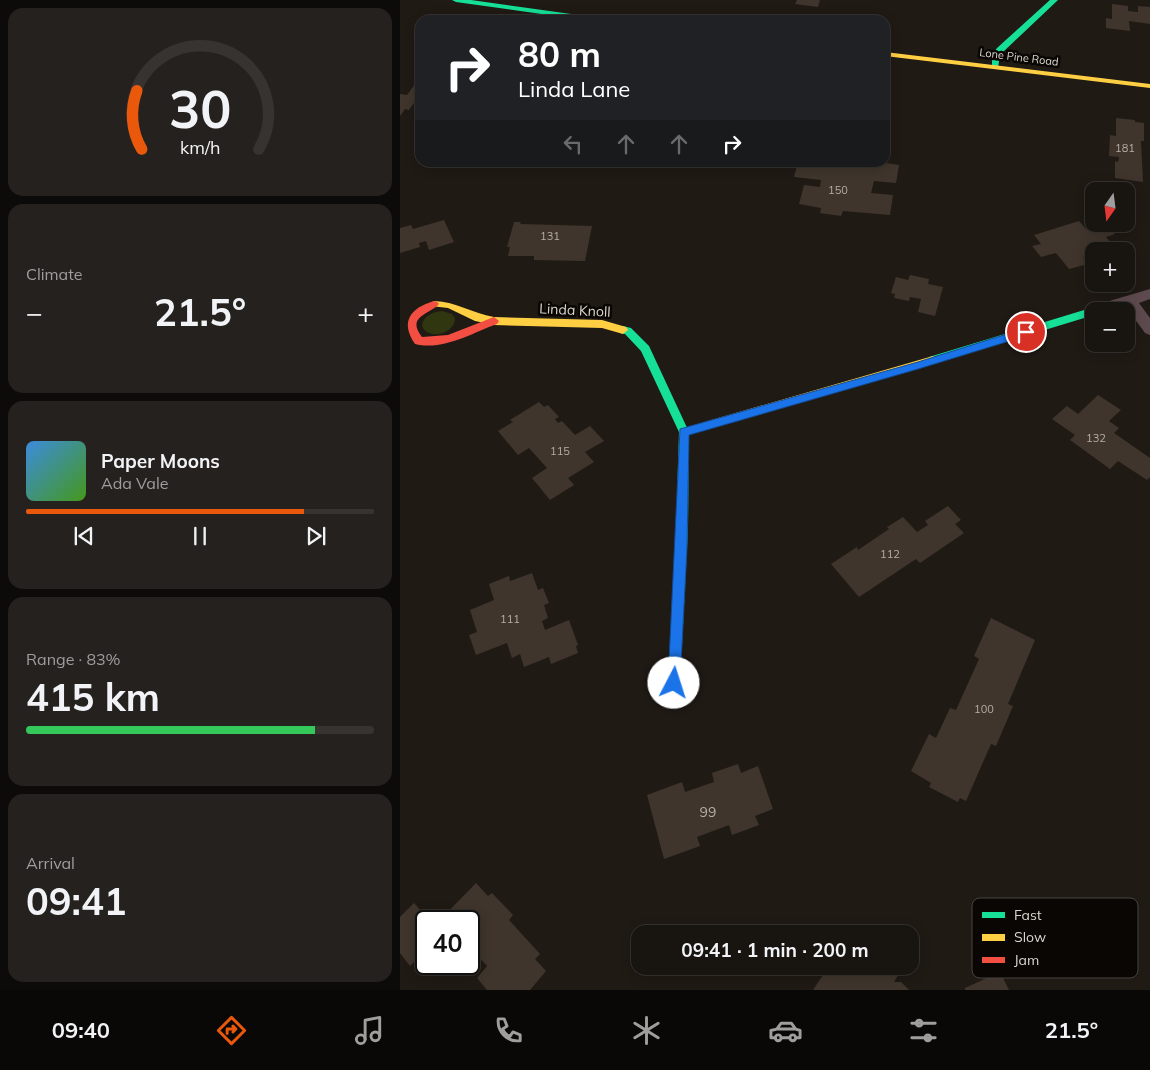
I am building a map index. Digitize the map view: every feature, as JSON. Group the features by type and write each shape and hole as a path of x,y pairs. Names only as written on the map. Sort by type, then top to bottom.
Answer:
{"street":[{"path":"456,0 564,15"},
{"path":"995,66 996,55 1000,50 1054,0"},
{"name":"Lone Pine Road","path":"890,55 1150,86"},
{"path":"1126,302 1150,294"},
{"path":"1130,301 1150,329"},
{"name":"Linda Knoll","path":"494,321 478,326 447,341 437,343 419,341 412,331 411,323 414,316 431,304 454,305 478,318 494,321 602,324 628,331 637,338 645,349 667,392 684,432"},
{"path":"674,683 682,521 684,432 918,366 1085,314"}],"green space":[{"path":"442,311 452,314 455,318 451,328 441,334 425,331 422,326 426,317 435,312"}],"building":[{"path":"797,0 820,0 818,7 795,4"},
{"path":"1112,4 1128,6 1128,11 1138,12 1138,6 1150,7 1150,24 1129,21 1130,31 1106,28 1106,18 1112,19"},
{"path":"415,84 415,101 409,110 405,109 400,116 400,94 407,95"},
{"path":"1116,118 1144,123 1144,141 1141,141 1143,182 1115,178 1115,161 1118,162 1119,157 1109,156 1110,135 1116,136"},
{"path":"890,164 899,165 896,183 874,181 871,193 893,195 890,215 843,211 841,216 820,213 821,208 799,204 804,185 820,187 821,180 794,177 797,167 890,167"},
{"path":"444,220 454,242 429,250 426,241 419,243 420,247 400,253 400,228 411,225 413,229"},
{"path":"1079,221 1085,228 1085,232 1113,232 1115,234 1106,237 1110,242 1085,242 1085,256 1083,257 1085,265 1069,269 1056,253 1041,257 1032,246 1041,244 1034,235"},
{"path":"514,222 521,222 520,224 592,226 585,261 534,260 534,256 508,256 510,247 507,247"},
{"path":"910,275 929,279 928,284 943,287 935,316 918,312 921,299 910,297 909,301 894,298 895,294 891,293 896,277 908,280"},
{"path":"1098,395 1121,410 1109,421 1119,428 1114,433 1150,458 1150,477 1147,480 1118,461 1110,469 1070,440 1075,435 1052,419 1067,406 1078,414"},
{"path":"539,402 544,407 548,405 559,417 555,419 558,423 562,421 575,435 590,426 604,441 585,452 594,462 568,478 574,485 550,500 532,478 547,468 529,448 518,455 498,431 513,422 510,420"},
{"path":"948,506 961,520 955,524 964,533 920,563 916,559 859,597 831,564 857,547 858,550 903,517 917,532 928,525 925,521"},
{"path":"532,573 538,590 543,588 549,603 544,605 548,618 542,621 545,630 569,620 578,645 576,646 578,653 551,664 549,657 524,667 520,654 512,658 507,643 476,655 469,635 477,632 470,610 494,600 489,584 509,576 510,581"},
{"path":"991,618 1035,640 1008,704 1013,706 996,746 991,744 966,801 960,798 958,802 929,787 931,783 911,771 929,734 936,738 950,708 956,710 979,659 974,656"},
{"path":"738,764 741,773 758,766 773,809 755,816 759,825 732,835 729,825 697,837 700,846 664,859 647,795 682,782 685,792 714,782 712,773"},
{"path":"476,883 488,896 492,893 513,915 509,920 540,954 535,959 546,971 530,990 487,990 477,978 487,966 480,958 480,910 450,910"},
{"path":"414,903 420,910 415,910 415,961 410,966 400,953 400,917"},
{"path":"823,975 898,975 894,982 901,982 909,990 813,990"},
{"path":"987,978 1003,978 1009,990 965,990 965,988"}],"traffic: fast":[{"path":"456,0 564,15"},
{"path":"995,66 996,55 1000,50 1054,0"},
{"path":"933,360 1085,314"},
{"path":"623,330 628,331 645,349 684,432 682,530 674,683"}],"traffic: slow":[{"path":"890,55 1150,86"},
{"path":"434,304 449,305 478,318 494,321 602,324 623,330"},
{"path":"684,432 933,360"}],"traffic: jam":[{"path":"434,304 421,310 413,318 412,329 419,341 429,342 448,339 494,321"}],"route":[{"path":"674,683 678,637 684,432 918,366 1026,332"}]}
